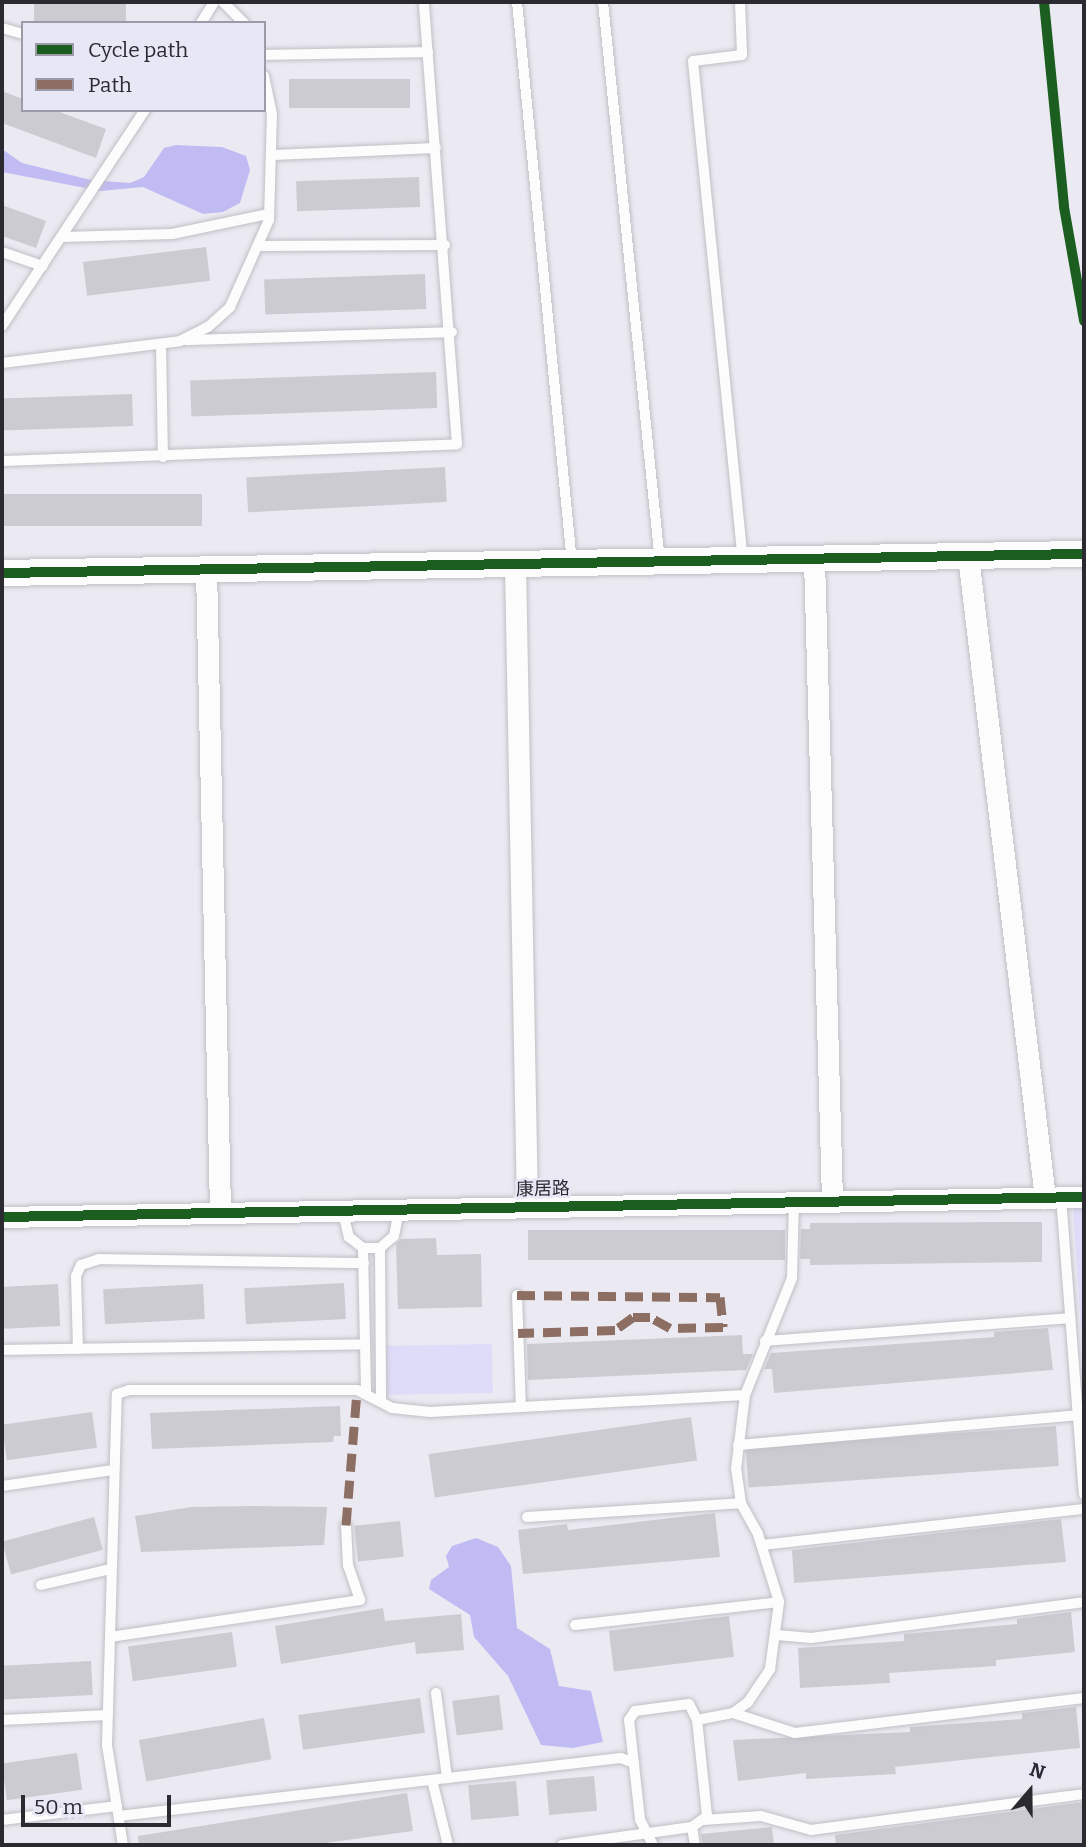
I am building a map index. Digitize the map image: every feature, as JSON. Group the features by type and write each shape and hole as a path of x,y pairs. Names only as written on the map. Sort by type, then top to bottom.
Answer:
{"street":[{"path":"2,573 1084,554"},
{"path":"968,556 1053,1197"},
{"path":"814,559 832,1201"},
{"path":"515,564 527,1207"},
{"path":"206,569 220,1213"},
{"name":"康居路","path":"2,1217 1084,1197"}],"lane":[{"path":"202,21 214,2"},
{"path":"223,2 242,21"},
{"path":"2,461 449,449 461,435 424,2"},
{"path":"517,2 572,563"},
{"path":"603,2 660,562"},
{"path":"740,2 742,55 693,61 743,560"},
{"path":"2,28 21,33"},
{"path":"266,55 428,52"},
{"path":"180,341 208,327 230,307 259,246 269,214 273,155 266,94"},
{"path":"2,326 104,176 144,112"},
{"path":"273,155 436,148"},
{"path":"62,237 172,234 269,214"},
{"path":"259,246 444,246"},
{"path":"2,252 43,266"},
{"path":"2,363 180,341 452,332"},
{"path":"160,344 163,457"},
{"path":"1053,1197 1070,1318 1084,1494"},
{"path":"696,1720 733,1713 748,1702 770,1669 777,1634 779,1602 762,1545 741,1503 738,1445 745,1395 792,1278 794,1202"},
{"path":"343,1212 349,1237 363,1248 380,1248 394,1236 399,1210"},
{"path":"363,1248 366,1392"},
{"path":"380,1248 381,1401"},
{"path":"78,1349 76,1276 81,1265 99,1259 364,1263"},
{"path":"517,1295 521,1407"},
{"path":"765,1341 1070,1318"},
{"path":"2,1350 365,1344"},
{"path":"124,1845 108,1715 117,1394 129,1390 366,1392 381,1401 430,1412 745,1395"},
{"path":"738,1445 1078,1415"},
{"path":"2,1486 113,1470"},
{"path":"527,1517 741,1503"},
{"path":"762,1545 1084,1509"},
{"path":"110,1637 360,1600 348,1566 346,1524"},
{"path":"41,1585 111,1569"},
{"path":"575,1625 779,1602"},
{"path":"777,1634 811,1638 1084,1602"},
{"path":"436,1693 447,1778"},
{"path":"733,1713 795,1733 1084,1698"},
{"path":"562,1845 650,1833 692,1827 707,1816 696,1720 689,1704 635,1711 629,1720 640,1818 650,1833 653,1845"},
{"path":"2,1720 108,1715"},
{"path":"2,1821 432,1780 621,1758 634,1763"},
{"path":"432,1780 448,1845"},
{"path":"702,1820 761,1816 811,1830 1084,1794"},
{"path":"692,1827 695,1845"}],"shaded area":[{"path":"176,145 222,147 246,156 250,170 240,203 223,212 203,214 143,187 101,191 2,172 2,149 22,163 91,180 130,183 144,177 164,148"},
{"path":"1073,1208 1084,1208 1084,1374"},
{"path":"492,1344 493,1393 387,1395 386,1346"},
{"path":"476,1538 498,1547 511,1566 517,1628 550,1649 559,1686 591,1691 603,1742 573,1748 541,1745 508,1676 474,1637 470,1615 429,1589 431,1580 449,1567 446,1556 452,1546"}],"building":[{"path":"34,2 126,2 126,21 34,21"},
{"path":"289,79 410,79 410,108 289,108"},
{"path":"2,91 21,98 21,112 59,112 106,129 96,158 2,123"},
{"path":"419,177 420,207 297,211 296,181"},
{"path":"2,205 46,221 36,248 2,236"},
{"path":"206,247 210,281 87,296 83,262"},
{"path":"425,274 426,309 265,315 264,280"},
{"path":"436,372 437,408 191,417 190,381"},
{"path":"132,394 133,426 3,431 2,399"},
{"path":"445,467 447,502 248,512 246,477"},
{"path":"2,494 202,494 202,526 2,526"},
{"path":"1042,1222 1042,1262 810,1265 810,1259 800,1259 801,1229 810,1229 810,1223"},
{"path":"528,1230 785,1230 785,1260 528,1260"},
{"path":"436,1238 437,1255 481,1254 482,1307 398,1309 396,1244 401,1239"},
{"path":"344,1283 346,1319 246,1324 244,1288"},
{"path":"58,1284 60,1326 4,1329 2,1287"},
{"path":"203,1284 205,1319 105,1324 103,1289"},
{"path":"1048,1328 1053,1370 774,1393 772,1369 764,1369 771,1353 994,1337 994,1332"},
{"path":"742,1335 743,1354 753,1354 746,1370 528,1380 527,1344"},
{"path":"340,1406 341,1436 334,1436 333,1442 152,1449 150,1413"},
{"path":"92,1412 97,1448 7,1460 2,1425"},
{"path":"691,1417 697,1461 435,1497 429,1454"},
{"path":"1056,1426 1059,1466 749,1488 746,1448"},
{"path":"191,1507 327,1507 324,1545 141,1552 135,1516"},
{"path":"715,1513 720,1557 523,1574 518,1530 567,1524 568,1530"},
{"path":"94,1517 103,1550 11,1574 2,1542"},
{"path":"1061,1519 1066,1562 794,1583 792,1550"},
{"path":"400,1521 404,1557 358,1562 354,1526"},
{"path":"383,1608 385,1621 461,1614 464,1650 416,1654 415,1642 281,1664 275,1626"},
{"path":"1071,1612 1075,1652 996,1660 996,1666 889,1673 890,1683 800,1688 798,1648 904,1641 904,1634 1017,1624 1017,1619"},
{"path":"729,1616 734,1657 614,1671 609,1631"},
{"path":"232,1632 237,1667 133,1681 128,1647"},
{"path":"91,1661 93,1695 4,1700 2,1666"},
{"path":"499,1695 503,1730 457,1735 452,1701"},
{"path":"420,1698 425,1733 303,1750 298,1715"},
{"path":"1076,1707 1080,1748 895,1767 896,1774 806,1779 806,1773 738,1781 733,1740 910,1732 910,1727 1022,1719 1022,1713"},
{"path":"264,1718 271,1759 146,1781 139,1740"},
{"path":"77,1753 82,1790 7,1800 2,1764"},
{"path":"594,1776 597,1811 549,1815 546,1780"},
{"path":"516,1781 519,1816 471,1820 468,1785"},
{"path":"407,1793 413,1831 310,1845 139,1845 138,1836"},
{"path":"1084,1802 1084,1845 836,1845 835,1835"},
{"path":"772,1827 774,1845 703,1845 701,1834"}],"marked path":[{"path":"517,1295 720,1297 723,1327 670,1328 650,1317 633,1317 615,1330 518,1333"},
{"path":"346,1525 357,1390"}],"cycle path":[{"path":"1044,2 1064,207 1084,321"},
{"path":"2,573 1084,554"},
{"path":"2,1217 1084,1197"}]}
